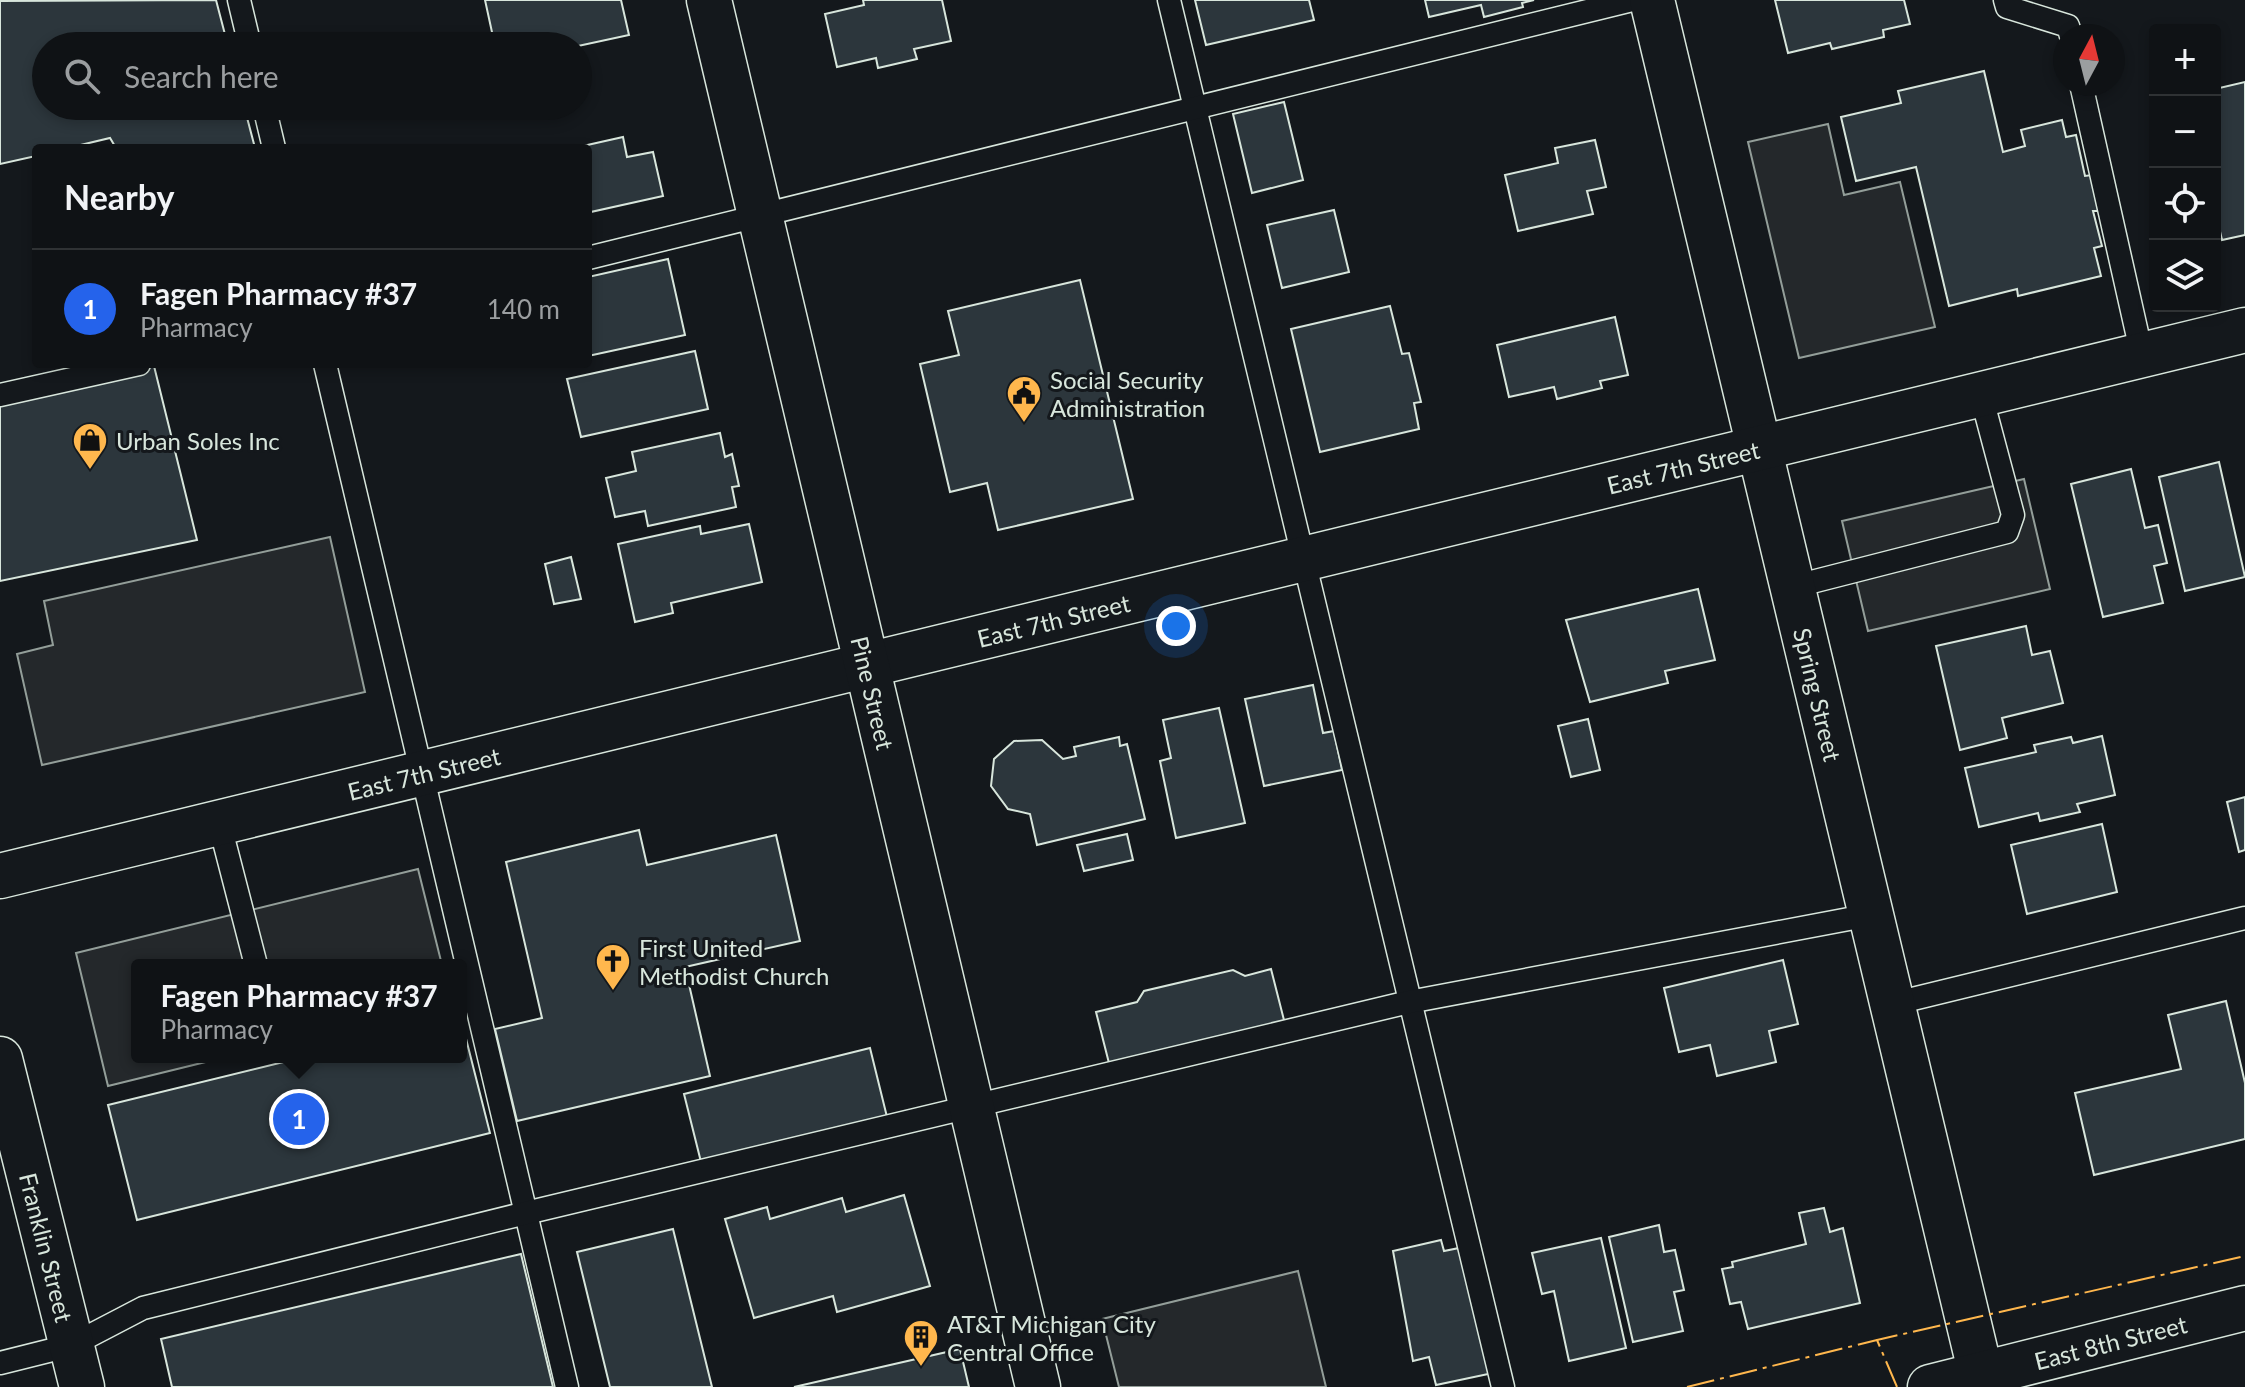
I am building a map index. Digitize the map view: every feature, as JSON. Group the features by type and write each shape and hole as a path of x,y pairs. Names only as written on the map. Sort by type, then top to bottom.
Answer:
{"street":[{"name":"Pine Street","path":"709,0 1038,1387"},
{"name":"Spring Street","path":"1652,0 1982,1381"},
{"name":"East 7th Street","path":"0,876 2245,330"},
{"name":"Franklin Street","path":"0,1059 82,1387"},
{"name":"East 8th Street","path":"1930,1387 1982,1381 2245,1308"}],"lane":[{"path":"239,0 247,32"},
{"path":"1169,0 1503,1387"},
{"path":"592,257 1632,0"},
{"path":"2005,0 2007,7 2062,24"},
{"path":"2084,96 2142,355"},
{"path":"267,120 273,144"},
{"path":"0,395 121,368"},
{"path":"326,368 466,959"},
{"path":"1792,587 2007,532 2013,515 1981,395"},
{"path":"219,822 254,959"},
{"path":"0,1363 72,1345 143,1308 526,1213 1409,1002 1870,915"},
{"path":"1892,1004 2245,918"},
{"path":"467,963 567,1387"}],"shaded area":[{"path":"1828,124 1844,195 1900,182 1935,327 1799,358 1748,142"},
{"path":"2024,479 2050,589 1868,631 1842,521"},
{"path":"330,537 365,692 42,765 17,654 53,645 44,601"},
{"path":"418,869 440,959 131,959 131,1063 202,1063 108,1086 76,953"},
{"path":"1298,1271 1326,1387 1119,1387 1102,1319"}],"building":[{"path":"216,0 224,32 32,32 32,120 248,120 254,144 114,144 110,138 85,144 32,144 32,157 0,164 0,1"},
{"path":"485,0 621,0 629,35 592,43 592,32 492,32"},
{"path":"863,0 942,0 951,41 914,49 917,59 878,68 876,58 837,67 825,14 864,5"},
{"path":"1195,0 1309,0 1314,20 1206,45"},
{"path":"1425,0 1534,0 1522,3 1523,7 1484,17 1481,5 1429,17"},
{"path":"1775,0 1904,0 1910,24 1883,30 1884,37 1832,49 1830,43 1788,53"},
{"path":"1984,71 2003,152 2025,146 2021,130 2062,120 2066,137 2076,135 2085,176 2092,175 2100,211 2093,211 2102,246 2094,248 2101,276 2018,296 2017,289 1949,306 1916,167 1856,181 1841,117 1901,103 1898,91"},
{"path":"2245,82 2245,235 2222,240 2221,236 2221,88"},
{"path":"1284,102 1303,180 1252,193 1233,114"},
{"path":"623,137 627,157 653,152 663,196 592,212 592,144"},
{"path":"1595,140 1606,187 1587,191 1593,214 1518,231 1505,175 1558,163 1555,148"},
{"path":"1334,210 1349,272 1282,288 1267,225"},
{"path":"668,259 685,335 592,355 592,276"},
{"name":"Social Security Administration","path":"1080,280 1133,499 998,530 987,483 950,492 920,364 959,355 948,311"},
{"path":"1390,306 1402,354 1409,353 1421,402 1414,403 1419,429 1320,452 1291,329"},
{"path":"1615,317 1628,375 1600,381 1602,388 1557,399 1554,387 1509,397 1497,345"},
{"path":"695,351 708,409 581,437 567,379"},
{"name":"Urban Soles Inc","path":"154,368 197,540 0,581 0,403"},
{"path":"720,433 725,457 732,454 739,486 732,487 736,507 648,526 645,511 615,517 606,478 636,471 632,452"},
{"path":"2219,462 2245,577 2185,591 2159,477"},
{"path":"2131,469 2145,528 2158,525 2167,563 2154,566 2163,603 2103,617 2071,484"},
{"path":"749,524 762,582 671,603 673,613 635,622 618,544 700,526 701,534"},
{"path":"571,557 581,599 554,604 545,564"},
{"path":"1698,589 1715,660 1665,671 1668,683 1590,702 1566,620"},
{"path":"2026,626 2032,655 2050,651 2063,703 2002,718 2007,738 1960,750 1936,646"},
{"path":"1313,685 1323,733 1334,731 1342,770 1264,786 1245,699"},
{"path":"1219,708 1245,823 1176,838 1160,761 1171,758 1163,720"},
{"path":"1588,719 1600,770 1571,777 1558,726"},
{"path":"2102,736 2115,795 2077,804 2080,812 2040,821 2038,813 1979,827 1965,768 2036,752 2034,745 2071,737 2073,743"},
{"path":"1119,737 1120,746 1127,744 1145,819 1037,845 1030,814 1008,809 991,786 994,759 1014,741 1042,740 1063,759 1076,756 1074,747"},
{"path":"2245,797 2245,850 2239,852 2227,802"},
{"path":"2102,824 2117,892 2027,914 2011,845"},
{"name":"First United Methodist Church","path":"639,830 647,865 776,835 800,941 685,967 710,1076 517,1121 495,1029 542,1018 506,862"},
{"path":"1127,834 1133,860 1084,871 1077,845"},
{"path":"1783,960 1798,1024 1769,1031 1776,1062 1717,1076 1710,1045 1679,1052 1664,988"},
{"path":"1271,969 1286,1028 1111,1071 1096,1012 1137,1002 1144,991 1233,970 1245,976"},
{"path":"2226,1001 2245,1083 2245,1139 2094,1175 2075,1093 2181,1069 2168,1015"},
{"path":"467,1043 490,1133 137,1220 108,1105 280,1063 467,1063"},
{"path":"870,1048 888,1121 702,1166 684,1094"},
{"path":"904,1195 930,1286 837,1312 833,1296 754,1318 725,1219 767,1207 770,1219 842,1198 846,1212"},
{"path":"1824,1208 1830,1232 1843,1228 1860,1303 1748,1329 1741,1302 1730,1304 1722,1269 1733,1267 1732,1262 1806,1244 1799,1213"},
{"path":"1659,1225 1664,1252 1675,1250 1684,1290 1674,1292 1683,1331 1633,1342 1609,1237"},
{"path":"673,1229 712,1387 610,1387 577,1252"},
{"path":"1601,1238 1626,1348 1569,1361 1554,1291 1542,1294 1532,1253"},
{"path":"1441,1240 1444,1251 1464,1247 1493,1373 1436,1385 1429,1357 1413,1361 1393,1251"},
{"path":"521,1254 553,1387 172,1387 161,1339"},
{"name":"AT&T Michigan City Central Office","path":"960,1349 969,1387 794,1387"}],"power":[{"path":"1897,1387 1877,1340 2245,1256"},
{"path":"1687,1387 1877,1340"}],"place":[{"name":"Social Security Administration","path":"1024,424"},
{"name":"Urban Soles Inc","path":"90,471"},
{"name":"First United Methodist Church","path":"613,992"},
{"name":"Fagen Pharmacy #37","path":"299,1119"},
{"name":"AT&T Michigan City Central Office","path":"921,1368"}]}
